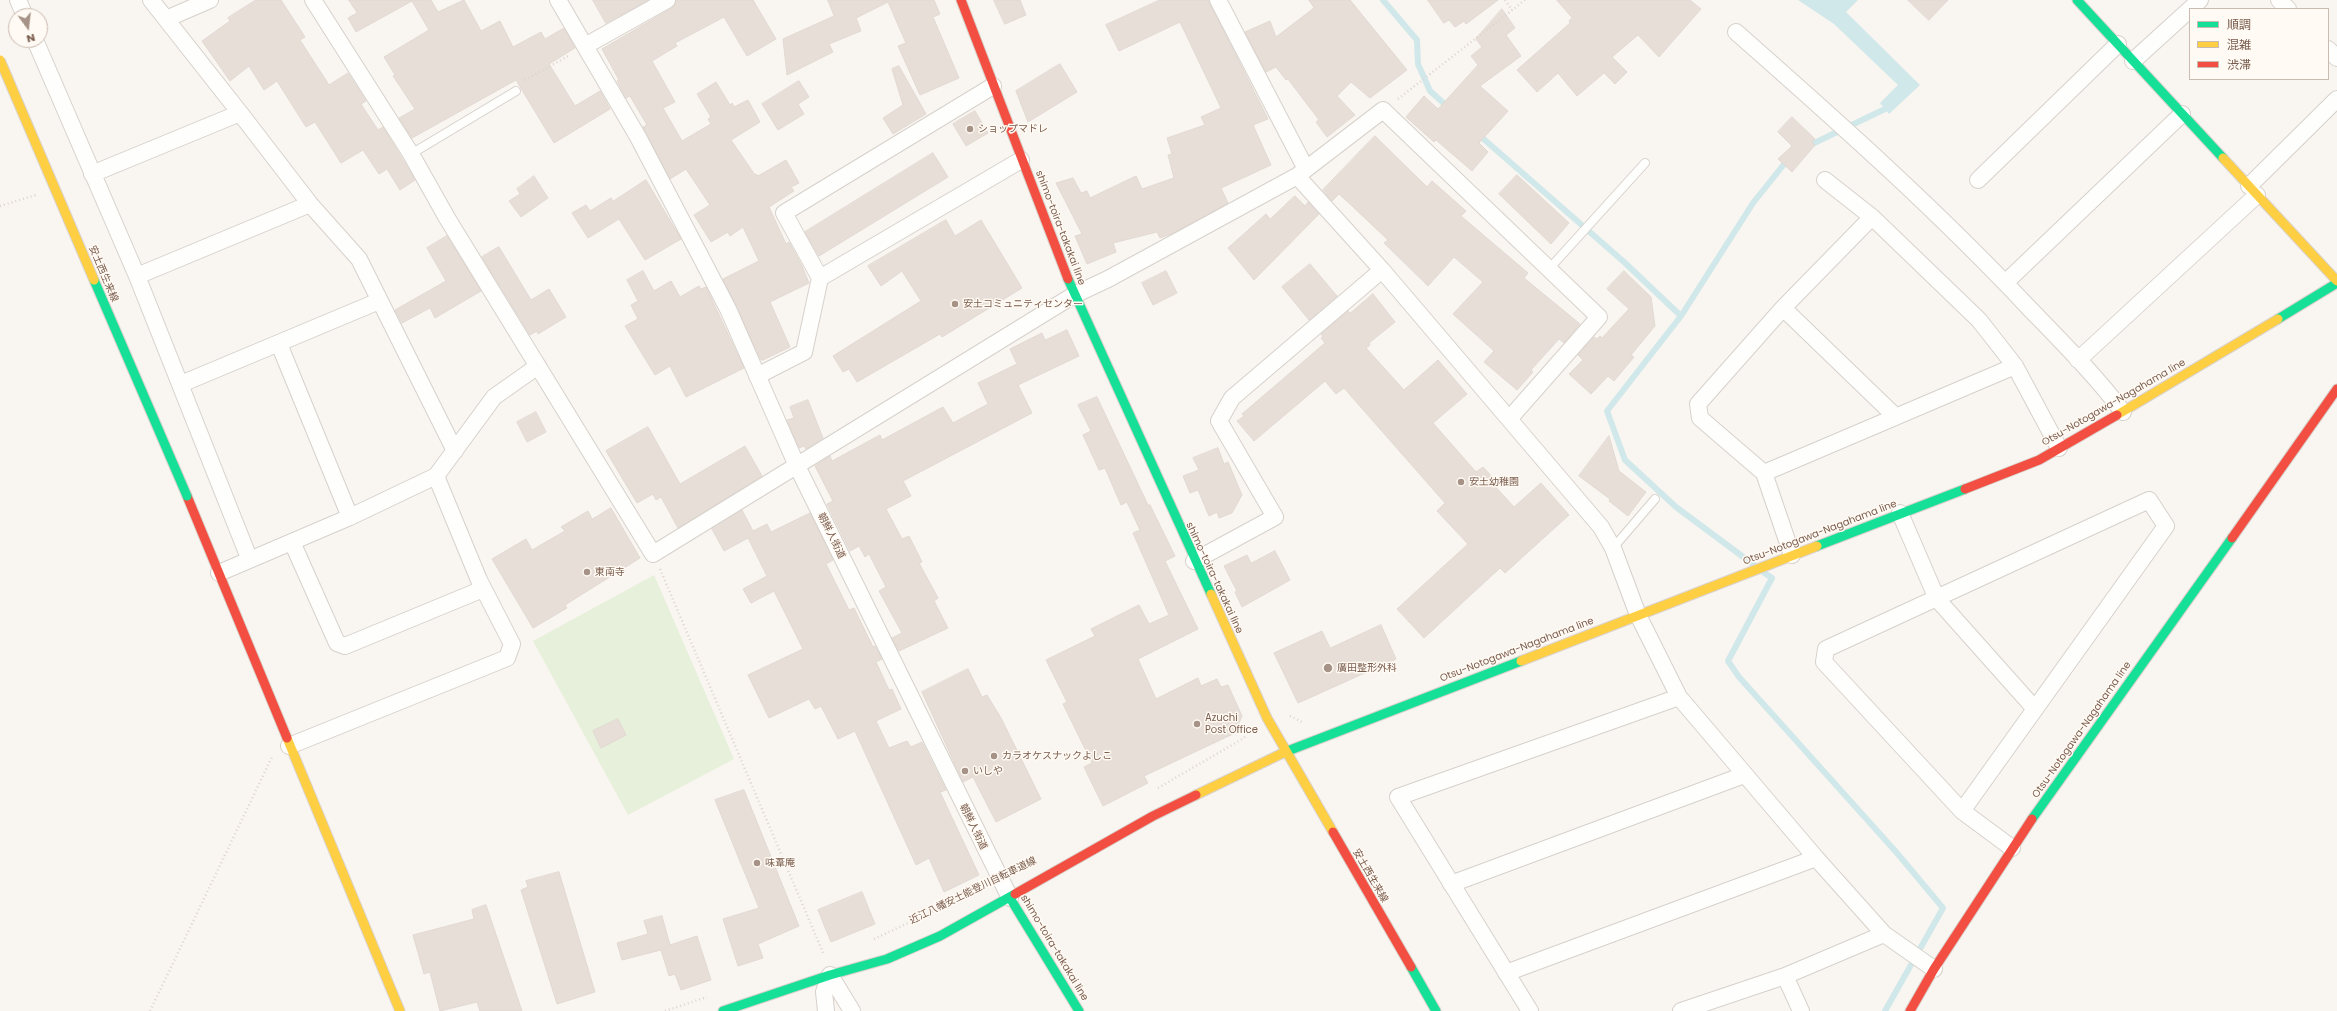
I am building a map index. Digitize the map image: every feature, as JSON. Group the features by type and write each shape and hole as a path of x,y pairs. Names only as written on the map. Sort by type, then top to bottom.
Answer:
{"main road":[{"name":"shimo-toira-takakai line","path":"961,0 1021,160 1074,295 1194,561 1267,718 1286,752 1153,816 1010,898 1079,1011"},
{"path":"2077,0 2337,282"},
{"name":"安土西生来線","path":"0,60 187,496 289,746 400,1011"},
{"name":"Otsu-Notogawa-Nagahama line","path":"1286,752 2039,460 2123,412 2337,282"},
{"name":"Otsu-Notogawa-Nagahama line","path":"1910,1011 1934,969 2012,848 2337,389"},
{"name":"安土西生来線","path":"1286,752 1436,1011"},
{"path":"724,1011 830,975 887,959 940,936 1010,898"}],"street":[{"path":"151,0 310,204 359,259 455,451"},
{"path":"166,19 210,0"},
{"path":"313,0 411,154 447,218 653,554 1074,295 1108,279 1302,173 1383,110 1599,317 1510,418"},
{"name":"朝鮮人街道","path":"558,0 638,137 728,309 797,466 1010,898"},
{"path":"585,46 667,0"},
{"path":"1218,0 1302,173 1382,270 1510,418 1601,527 1613,548 1638,615 1679,697 1744,775 1884,934 1934,969"},
{"path":"2191,8 2200,0"},
{"path":"2279,0 2287,8"},
{"path":"2133,61 2189,10"},
{"path":"1736,32 1910,188 2006,283 2105,388 2123,412"},
{"path":"1978,180 2118,44"},
{"path":"38,48 137,276 249,558"},
{"path":"2329,50 2337,58"},
{"path":"758,376 804,352 820,278 784,213 993,86"},
{"path":"2078,360 2253,190 2337,99"},
{"path":"92,174 240,113"},
{"path":"2006,283 2182,114"},
{"path":"820,278 1021,160"},
{"path":"1825,180 1872,217 1979,320 2016,366 2059,448"},
{"path":"137,276 310,204"},
{"path":"1792,555 1764,474 1700,418 1698,404 1783,308 1872,217"},
{"path":"1194,561 1275,517 1218,421 1232,398 1382,270"},
{"path":"181,384 379,301"},
{"path":"1783,308 1896,417"},
{"path":"279,344 350,516"},
{"path":"219,573 249,558 292,542 436,476 494,397 538,366"},
{"path":"1764,474 2016,366"},
{"path":"289,746 507,658 512,644 483,589 436,476"},
{"path":"1962,811 2166,526 2150,500 1826,649 1824,662 1962,811 2012,848"},
{"path":"1900,513 1937,599 2035,709"},
{"path":"292,542 337,643 345,646 483,589"},
{"path":"1530,1011 1398,797 1679,697"},
{"path":"1451,884 1744,775"},
{"path":"1506,973 1816,858"},
{"path":"1681,1011 1785,976 1884,934"},
{"path":"826,1011 824,992 830,975"},
{"path":"830,975 852,1011"},
{"path":"1785,976 1801,1011"}],"lane":[{"path":"411,154 516,91"},
{"path":"1549,269 1645,164"},
{"path":"1613,548 1655,499"}],"path":[{"path":"1505,0 1512,10"},
{"path":"1383,110 1525,0"},
{"path":"516,91 523,82 585,46"},
{"path":"653,554 825,957"},
{"path":"1288,715 1305,723 1307,728"},
{"path":"1152,791 1244,738 1252,725"},
{"path":"150,1011 274,754 289,746"},
{"name":"近江八幡安土能登川自転車道線","path":"872,940 957,900"},
{"path":"818,960 832,955"},
{"path":"665,1011 714,995"}],"green space":[{"path":"654,575 734,759 628,815 533,641"}],"water":[{"path":"1798,0 1858,0 1846,12 1920,85 1889,114 1880,103 1898,85 1834,24"}],"building":[{"path":"256,0 281,0 305,37 300,40 329,85 348,73 366,101 361,104 378,130 383,127 415,180 400,190 387,169 379,174 363,150 341,163 315,122 306,127 277,81 264,90 249,66 230,81 202,41 230,21 228,18"},
{"path":"349,0 431,0 438,12 464,0 481,31 500,21 513,47 541,32 545,39 564,28 575,48 549,64 575,106 600,91 610,109 554,143 516,80 412,138 399,118 415,109 393,76 395,75 384,57 429,30 412,1 356,32 348,18 357,13"},
{"path":"593,0 648,0 606,23"},
{"path":"676,0 753,0 776,39 747,56 724,17 675,43 677,46 652,61 675,102 663,108 682,141 711,124 708,119 711,117 697,94 716,82 730,105 732,103 734,107 748,100 760,122 731,140 755,175 756,174 758,176 786,160 799,183 791,187 794,191 769,207 786,244 789,242 809,283 770,302 790,347 763,360 761,360 723,279 759,261 743,227 730,236 728,232 711,242 694,215 710,205 686,169 670,179 643,127 647,125 630,96 626,98 617,81 619,80 602,49 672,8"},
{"path":"828,0 934,0 940,14 933,17 959,78 920,95 898,46 906,43 888,2 856,18 861,31 829,44 833,52 787,75 783,39 834,16"},
{"path":"994,0 1020,0 1026,15 1005,24"},
{"path":"1160,0 1208,0 1268,119 1253,125 1271,165 1221,188 1228,203 1171,234 1160,238 1157,232 1113,243 1116,252 1087,264 1075,236 1082,234 1056,183 1073,178 1081,193 1087,191 1090,198 1136,176 1142,189 1174,178 1168,155 1172,154 1167,138 1205,125 1201,117 1221,108 1180,22 1119,51 1106,25"},
{"path":"1309,0 1350,0 1407,70 1370,98 1351,82 1337,96 1355,115 1327,137 1316,122 1319,120 1288,79 1286,80 1276,67 1266,72 1245,32 1270,21 1276,37 1314,8"},
{"path":"1428,0 1498,0 1466,24 1464,21 1455,27 1449,20 1444,23"},
{"path":"1557,0 1690,0 1701,9 1659,57 1638,35 1612,57 1627,72 1615,84 1604,73 1577,96 1558,73 1537,92 1517,70 1570,23 1569,21 1572,18"},
{"path":"1908,0 1948,0 1929,20"},
{"path":"1502,9 1515,28 1506,35 1521,56 1480,86 1508,111 1479,143 1488,152 1472,171 1436,140 1434,142 1406,117 1424,96 1438,109 1478,65 1471,56 1482,47 1476,39"},
{"path":"1060,64 1077,92 1028,122 1016,91"},
{"path":"899,66 926,114 893,134 883,118 903,105 892,69"},
{"path":"799,81 809,97 798,104 804,114 778,130 762,104"},
{"name":"ショップマドレ","path":"975,111 988,133 966,146 953,124"},
{"path":"1792,117 1815,139 1812,142 1815,145 1792,172 1778,159 1792,146 1778,132"},
{"path":"1375,136 1427,187 1432,181 1466,211 1461,216 1528,273 1524,278 1580,324 1564,343 1559,339 1531,370 1533,372 1517,390 1484,362 1494,351 1453,314 1483,282 1454,257 1428,286 1384,243 1388,240 1339,194 1332,201 1323,190"},
{"path":"933,153 948,177 819,256 805,232"},
{"path":"1517,175 1569,223 1551,244 1499,194"},
{"path":"534,176 548,198 521,217 509,201 520,194 517,189"},
{"path":"646,180 681,239 645,260 619,219 588,238 572,213 586,205 590,211 611,198 613,201"},
{"path":"1295,196 1305,206 1308,202 1319,214 1254,280 1228,248 1266,214 1270,219"},
{"name":"安土コミュニティセンター","path":"946,220 955,236 981,220 1022,288 942,337 940,334 857,382 849,369 843,372 833,356 921,301 902,271 881,286 868,266"},
{"path":"447,236 481,291 435,318 430,308 402,323 395,310 446,281 427,248"},
{"path":"499,247 531,300 549,289 566,317 538,334 537,331 530,335 482,257"},
{"path":"1310,264 1337,296 1309,320 1282,287"},
{"path":"643,271 654,291 671,281 680,297 699,286 701,289 706,287 744,368 686,397 670,366 655,375 625,326 638,319 631,305 638,301 627,280"},
{"path":"1166,271 1177,293 1153,305 1142,283"},
{"path":"1624,271 1651,297 1655,326 1631,355 1634,357 1614,381 1608,376 1591,394 1569,374 1583,360 1578,355 1594,337 1597,339 1600,336 1602,338 1629,309 1607,289"},
{"path":"1373,294 1395,322 1369,343 1370,345 1366,348 1404,390 1438,360 1467,394 1433,423 1476,472 1483,467 1496,481 1493,484 1514,507 1541,483 1569,515 1505,573 1500,568 1424,638 1397,609 1468,544 1437,511 1445,503 1344,388 1336,394 1325,381 1254,441 1237,421 1244,416 1242,414 1325,343 1321,338 1323,337 1321,334 1348,311 1350,313"},
{"path":"1067,330 1079,356 1018,385 1032,413 903,481 911,496 886,509 902,539 909,536 922,562 919,563 938,598 934,601 948,628 899,651 892,638 902,633 879,591 886,587 869,554 865,557 859,546 850,551 827,504 833,501 815,466 830,456 832,461 880,435 882,440 943,407 953,423 988,404 978,383 1017,364 1010,349 1042,333 1045,340"},
{"path":"1097,397 1148,505 1150,505 1175,556 1165,561 1198,629 1138,659 1156,699 1198,678 1201,686 1217,679 1221,687 1228,685 1242,716 1235,733 1144,776 1148,783 1103,806 1084,767 1092,763 1063,704 1067,702 1046,660 1095,636 1091,629 1139,605 1149,624 1169,615 1133,533 1140,530 1127,502 1121,505 1105,468 1099,470 1083,435 1091,431 1078,405"},
{"path":"808,400 823,438 806,449 804,446 799,448 787,420 794,418 790,407"},
{"path":"536,412 546,432 527,442 517,422"},
{"path":"648,427 680,484 745,446 762,476 678,528 661,497 656,500 653,494 637,503 606,451"},
{"path":"1609,436 1619,471 1646,492 1628,516 1609,501 1610,499 1579,476"},
{"path":"1218,448 1224,464 1228,462 1242,495 1232,513 1219,518 1217,512 1209,516 1198,490 1190,493 1183,476 1199,470 1193,458"},
{"name":"東南寺","path":"611,508 640,558 565,605 567,608 533,628 492,559 526,539 532,550 565,531 561,527 588,511 592,519"},
{"path":"742,510 753,531 767,524 771,532 810,513 833,560 826,564 849,610 854,608 873,647 875,646 882,659 876,662 889,690 892,689 901,709 876,721 889,748 907,741 911,747 922,742 946,790 940,792 979,875 944,892 929,858 916,865 855,731 838,739 821,706 815,709 809,699 769,718 748,675 803,649 774,591 751,603 743,589 767,576 748,538 724,551 712,529"},
{"path":"1275,551 1290,580 1242,607 1235,592 1237,591 1224,566 1247,555 1251,563"},
{"name":"廣田整形外科","path":"1381,625 1396,659 1298,703 1274,653 1322,631 1330,648"},
{"path":"968,669 982,697 987,695 1001,718 1041,799 996,822 973,777 963,782 922,692"},
{"path":"618,719 626,735 601,748 593,731"},
{"name":"味葦庵","path":"744,790 799,926 758,944 763,958 738,966 723,919 759,908 715,800"},
{"path":"559,872 595,992 557,1004 521,890 528,887 526,881"},
{"path":"862,892 875,924 831,942 818,910"},
{"path":"486,905 522,1011 480,1011 477,1002 440,1011 430,972 424,974 413,935 474,919 472,910"},
{"path":"662,916 670,945 697,936 711,980 681,990 675,974 669,976 661,950 622,960 617,943 648,934 644,921"}],"waterway":[{"path":"1383,0 1417,40 1418,64 1430,91 1449,108"},
{"path":"1806,147 1885,109 1889,103"},
{"path":"1478,134 1624,262 1681,316"},
{"path":"1754,565 1676,507 1625,460 1607,411 1681,316 1753,203 1789,158"},
{"path":"1763,572 1772,578 1728,661 1739,677 1897,853 1943,908 1885,1011"}],"traffic: fast":[{"path":"2077,0 2223,158"},
{"path":"1068,279 1211,594"},
{"path":"94,280 187,496"},
{"path":"2278,319 2337,283"},
{"path":"1817,546 1965,489"},
{"path":"2032,819 2232,538"},
{"path":"1285,752 1521,661"},
{"path":"723,1011 830,975 887,959 940,936 1015,894"},
{"path":"1010,898 1079,1011"},
{"path":"1411,967 1436,1011"}],"traffic: slow":[{"path":"0,60 94,280"},
{"path":"2223,158 2337,281"},
{"path":"2117,415 2278,319"},
{"path":"1521,661 1817,546"},
{"path":"1211,594 1267,718 1333,832"},
{"path":"287,738 400,1011"},
{"path":"1196,795 1285,752"}],"traffic: jam":[{"path":"961,0 1068,279"},
{"path":"2232,538 2337,389"},
{"path":"1965,489 2039,460 2117,415"},
{"path":"187,496 287,738"},
{"path":"1015,894 1153,816 1196,795"},
{"path":"1910,1011 1934,969 2032,819"},
{"path":"1333,832 1411,967"}],"place":[{"name":"ショップマドレ","path":"970,129"},
{"name":"安土コミュニティセンター","path":"955,304"},
{"name":"安土幼稚園","path":"1461,482"},
{"name":"東南寺","path":"587,572"},
{"name":"廣田整形外科","path":"1328,668"},
{"name":"Azuchi Post Office","path":"1197,724"},
{"name":"カラオケスナックよしこ","path":"994,756"},
{"name":"いしや","path":"965,771"},
{"name":"味葦庵","path":"757,863"}]}
